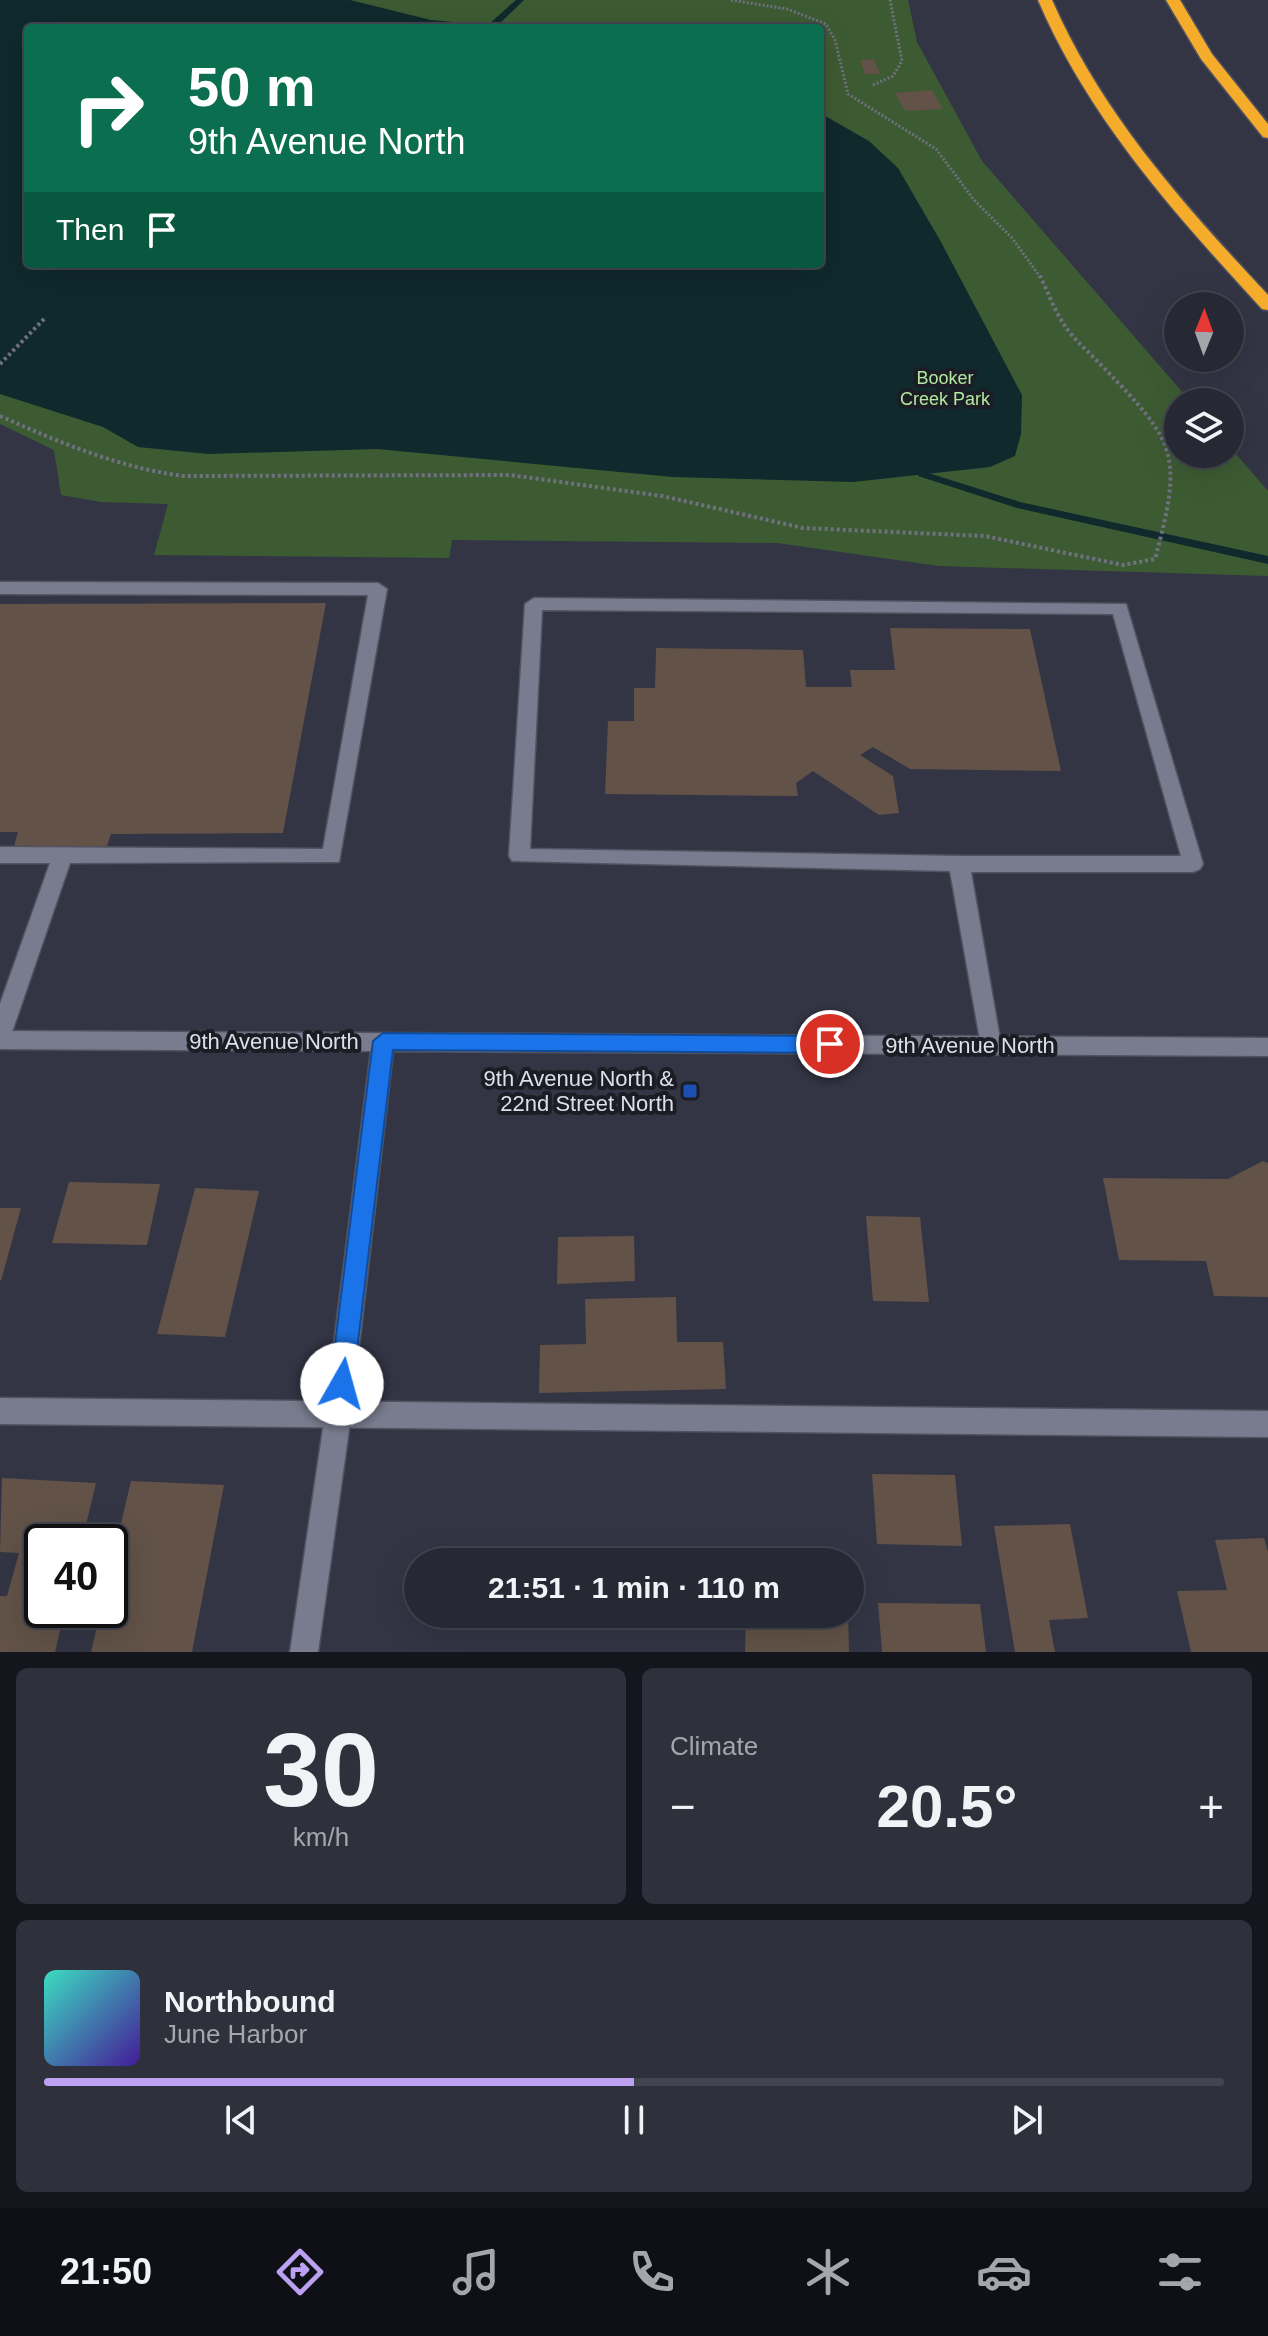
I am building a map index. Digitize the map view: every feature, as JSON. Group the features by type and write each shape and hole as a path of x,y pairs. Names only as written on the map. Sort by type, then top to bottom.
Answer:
{"highway":[{"path":"1045,0 1081,73 1142,159 1268,305"},
{"path":"1173,0 1206,56 1268,134"}],"street":[{"path":"0,588 378,589 332,857 0,855"},
{"path":"534,604 1120,608 1193,864 959,864 519,856 534,604"},
{"path":"0,1037 63,855"},
{"path":"959,864 990,1045"},
{"name":"9th Avenue North","path":"0,1037 1268,1047"},
{"path":"304,1652 338,1415 383,1041"},
{"path":"0,1411 1268,1424"}],"path":[{"path":"0,416 91,456 139,470 183,476 510,475 662,496 803,528 985,536 1123,565 1155,559 1168,510 1171,470 1167,446 1152,417 1065,327 1038,272 1012,238 974,200 936,149 848,94 841,80 832,29 825,22 810,15 731,0"},
{"path":"873,85 893,76 902,61 890,0"},
{"path":"0,364 46,317"}],"green space":[{"name":"Booker Creek Park","path":"0,0 908,0 917,42 982,161 1179,388 1164,388 1164,468 1244,468 1244,463 1268,491 1268,576 939,566 777,543 452,540 449,558 154,555 168,504 101,502 61,495 54,450 0,424"}],"shaded area":[{"path":"0,0 350,0 431,20 475,24 24,24 24,268 824,268 824,115 869,141 898,168 1022,395 1021,434 1015,456 990,467 853,482 673,477 377,449 208,454 138,447 103,427 0,394"}],"building":[{"path":"874,59 880,74 865,74 860,60"},
{"path":"932,90 943,109 905,111 895,93"},
{"path":"326,603 283,833 111,834 107,846 14,846 18,832 0,832 0,604"},
{"path":"890,628 1030,629 1061,771 910,769 873,747 860,755 893,776 899,813 879,815 813,771 796,783 798,796 605,794 608,721 634,721 634,688 655,688 656,648 803,650 806,687 852,687 850,670 895,670"},
{"path":"1263,1161 1268,1163 1268,1297 1214,1296 1206,1261 1119,1260 1103,1178 1228,1179"},
{"path":"69,1182 160,1184 147,1245 52,1243"},
{"path":"195,1188 259,1191 225,1337 157,1334"},
{"path":"0,1208 21,1208 1,1281 0,1280"},
{"path":"866,1216 920,1217 929,1302 873,1301"},
{"path":"634,1236 635,1281 557,1284 558,1237"},
{"path":"676,1297 677,1342 723,1342 726,1389 539,1393 540,1345 586,1344 585,1299"},
{"path":"872,1474 955,1475 962,1546 877,1544"},
{"path":"2,1478 96,1483 86,1524 24,1524 24,1628 61,1628 55,1652 0,1652 0,1596 7,1596 19,1553 0,1552"},
{"path":"131,1481 224,1485 192,1652 91,1652 97,1628 128,1628 128,1524 121,1524"},
{"path":"1070,1524 1088,1618 1049,1620 1055,1652 1015,1652 994,1526"},
{"path":"1264,1538 1268,1552 1268,1652 1191,1652 1177,1591 1227,1590 1215,1540"},
{"path":"878,1603 980,1604 986,1652 882,1652"},
{"path":"746,1628 848,1628 849,1652 745,1652"}],"waterway":[{"path":"494,24 520,0"},
{"path":"922,474 1017,505 1268,560"}],"place":[{"name":"9th Avenue North & 22nd Street North","path":"690,1091"}],"route":[{"path":"342,1384 383,1041 830,1044"}]}
